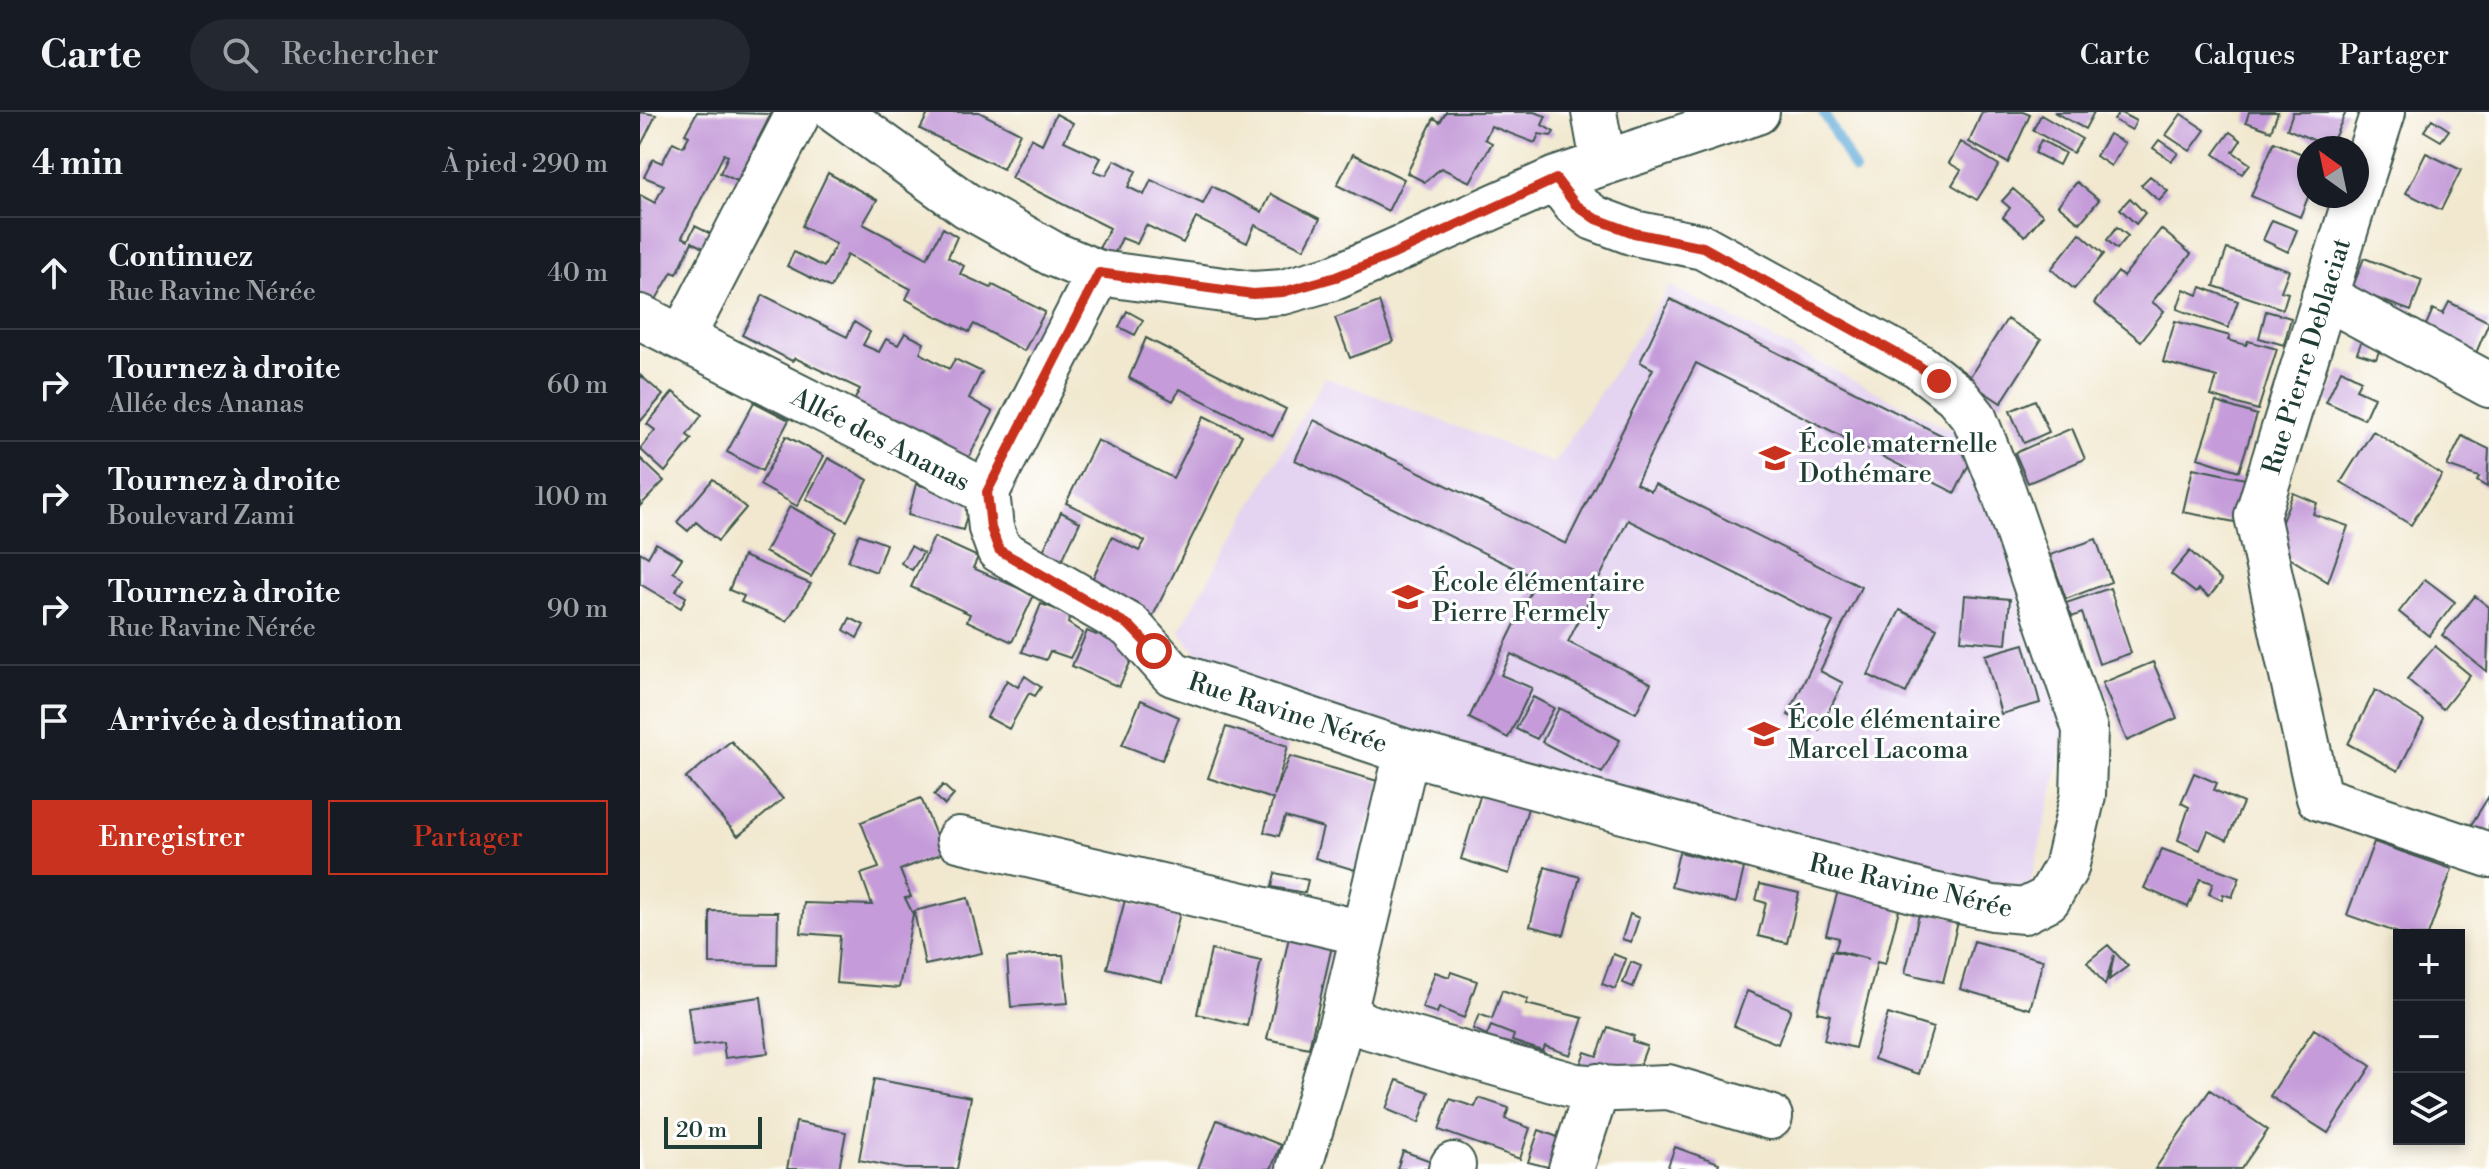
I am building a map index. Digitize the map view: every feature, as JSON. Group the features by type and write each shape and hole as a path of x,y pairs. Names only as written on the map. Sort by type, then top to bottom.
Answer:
{"street":[{"path":"682,338 799,112"},
{"path":"837,112 966,205 1053,254 1099,273 1223,291 1283,292 1336,277 1394,254 1556,179 1757,112"},
{"path":"1594,112 1603,162"},
{"name":"Rue Pierre Deblaciat","path":"2369,155 2383,112"},
{"name":"Rue Ravine Nérée","path":"987,492 991,528 999,550 1130,626 1173,674 1407,752 1928,894 1993,908 2024,911 2048,899 2066,868 2083,795 2085,729 2003,490 1974,417 1956,395 1919,366 1703,247 1634,233 1594,218 1575,204 1556,179"},
{"name":"Rue Pierre Deblaciat","path":"2352,208 2257,516 2319,798 2489,855"},
{"name":"Allée des Ananas","path":"640,317 987,492 1099,273"},
{"path":"2324,296 2489,385"},
{"path":"1299,1169 1344,1014 1407,752"},
{"path":"959,839 1363,933"},
{"path":"1344,1014 1366,1026 1557,1082 1615,1089 1668,1087 1770,1117"},
{"path":"1571,1169 1598,1086"}],"shaded area":[{"path":"1670,286 1974,442 2069,724 2028,894 1804,847 1217,677 1179,631 1325,377 1554,463"}],"building":[{"path":"640,112 656,115 640,147"},
{"path":"697,112 771,114 737,181 720,173 728,156 724,154 682,237 688,240 695,226 721,239 714,254 692,242 677,274 672,272 654,303 640,296 640,195 655,203 664,185 644,177 653,159 662,163 673,142 683,147 689,136 685,134"},
{"path":"929,112 979,112 1020,133 1003,169 920,129"},
{"path":"1446,112 1534,112 1546,116 1542,125 1554,132 1551,136 1539,134 1535,143 1491,126 1485,139 1492,143 1470,182 1441,168 1425,182 1407,173 1434,118 1440,122"},
{"path":"1982,112 2023,112 2030,115 2008,163 1969,142"},
{"path":"2054,112 2094,112 2085,129"},
{"path":"2119,112 2136,121 2132,130 2114,120"},
{"path":"2249,112 2278,112 2271,131 2246,122"},
{"path":"2293,112 2346,112 2335,136 2304,136 2287,129"},
{"path":"1056,114 1073,123 1064,141 1101,158 1094,171 1106,175 1115,160 1136,171 1128,187 1144,195 1151,180 1203,204 1212,186 1262,212 1271,194 1320,219 1304,249 1255,225 1247,243 1196,218 1183,243 1146,225 1137,244 1122,238 1113,257 1097,252 1110,228 1011,178 1031,138 1042,144"},
{"path":"2181,114 2205,130 2190,151 2166,135"},
{"path":"2041,115 2082,139 2073,153 2033,130"},
{"path":"2432,119 2449,130 2441,141 2424,131"},
{"path":"2230,132 2241,140 2233,152 2250,164 2242,174 2214,154"},
{"path":"2109,134 2125,143 2111,166 2096,156"},
{"path":"2041,140 2065,153 2059,165 2035,153"},
{"path":"2159,140 2178,153 2172,161 2153,148"},
{"path":"1961,142 1999,165 1977,200 1952,185 1961,170 1949,163"},
{"path":"2274,142 2297,152 2297,208 2304,208 2300,217 2251,196"},
{"path":"2426,153 2461,170 2441,210 2406,193"},
{"path":"1353,154 1404,179 1388,211 1337,185"},
{"path":"828,173 877,200 863,224 927,258 943,228 957,237 948,257 964,266 960,274 991,288 993,285 1045,312 1024,351 974,324 969,332 938,317 906,299 911,289 847,255 831,288 787,266 794,252 824,267 836,244 802,226"},
{"path":"2150,176 2168,191 2159,201 2141,185"},
{"path":"2077,182 2099,200 2080,223 2058,205"},
{"path":"2013,189 2043,215 2025,236 2003,217 2010,208 2002,201"},
{"path":"2130,198 2145,213 2136,224 2120,209"},
{"path":"2272,220 2297,230 2288,252 2263,240"},
{"path":"2117,227 2128,236 2117,249 2107,240"},
{"path":"2161,229 2191,254 2152,302 2164,311 2141,341 2094,303 2118,272 2123,277"},
{"path":"2080,233 2104,254 2074,289 2051,269"},
{"path":"2227,249 2289,270 2281,291 2288,293 2283,309 2214,286"},
{"path":"2364,258 2422,280 2411,311 2352,289"},
{"path":"2201,287 2238,301 2228,328 2177,309 2184,289 2198,295"},
{"path":"763,295 847,337 854,322 870,332 863,345 879,352 886,339 898,345 905,333 924,343 920,353 949,369 955,359 982,372 969,398 993,412 964,466 850,409 860,389 795,358 792,361 742,335"},
{"path":"1670,299 1975,452 1955,493 1696,363 1636,483 1651,491 1655,484 1861,587 1820,671 1843,683 1819,730 1788,715 1833,622 1628,520 1568,642 1651,683 1636,713 1511,654 1501,675 1532,688 1508,738 1469,718 1537,579 1295,460 1314,420 1566,544 1653,369 1640,362"},
{"path":"1379,302 1393,342 1350,358 1335,318"},
{"path":"2449,302 2489,322 2474,358 2422,334 2433,309 2443,314"},
{"path":"1127,311 1143,320 1135,335 1119,327"},
{"path":"2266,311 2291,318 2284,345 2259,338"},
{"path":"2007,319 2041,340 2001,403 1967,381"},
{"path":"2175,321 2230,336 2228,340 2246,345 2248,341 2277,349 2258,410 2211,396 2217,377 2163,362"},
{"path":"2366,330 2380,349 2376,359 2357,353"},
{"path":"1146,338 1286,409 1273,436 1180,389 1173,401 1129,378"},
{"path":"2341,370 2361,380 2356,389 2374,397 2364,419 2326,402"},
{"path":"640,375 663,395 640,422"},
{"path":"673,392 702,415 687,435 692,439 665,472 640,449 655,430 647,424"},
{"path":"2035,400 2049,432 2024,443 2010,411"},
{"path":"754,402 789,420 762,471 727,452"},
{"path":"2216,402 2257,415 2239,471 2198,458"},
{"path":"1204,416 1242,435 1152,618 1089,586 1112,537 1139,551 1145,541 1066,503 1097,440 1173,478"},
{"path":"2072,428 2085,459 2028,483 2015,453"},
{"path":"2373,431 2442,475 2411,525 2341,482"},
{"path":"786,436 824,456 797,506 760,485"},
{"path":"2462,436 2489,449 2487,487 2477,481 2479,477 2447,466"},
{"path":"640,458 664,481 640,506"},
{"path":"828,458 868,480 847,521 806,499"},
{"path":"2193,468 2250,480 2240,523 2183,512"},
{"path":"713,479 746,508 718,541 696,522 688,531 677,522"},
{"path":"916,484 971,500 963,530 908,515"},
{"path":"2293,493 2317,503 2313,514 2348,526 2328,582 2272,547"},
{"path":"790,506 837,532 811,577 765,552"},
{"path":"1061,512 1080,522 1057,571 1038,562"},
{"path":"859,534 886,544 876,572 848,561"},
{"path":"934,537 978,557 973,568 1034,595 1012,642 967,621 970,614 911,587"},
{"path":"2096,539 2111,582 2066,599 2050,555"},
{"path":"656,543 682,558 673,572 683,578 676,591 686,597 681,608 640,584 640,552 648,557"},
{"path":"911,546 923,553 912,570 901,563"},
{"path":"2190,551 2222,581 2209,597 2199,589 2196,593 2171,574"},
{"path":"743,556 811,584 787,621 741,602 744,596 729,590"},
{"path":"2425,579 2455,602 2429,636 2399,612"},
{"path":"2110,588 2131,653 2099,664 2082,613 2072,617 2066,603"},
{"path":"1965,595 2010,599 2006,644 1961,640"},
{"path":"2475,596 2489,607 2487,672 2442,635"},
{"path":"1041,604 1071,614 1068,623 1083,633 1070,658 1050,651 1046,660 1022,652"},
{"path":"1900,610 1937,628 1906,693 1868,675"},
{"path":"850,618 864,625 857,638 844,630"},
{"path":"1100,625 1135,652 1119,687 1072,666 1087,631 1096,635"},
{"path":"2024,644 2040,703 2001,714 1985,655"},
{"path":"2435,646 2470,675 2443,709 2407,679"},
{"path":"2153,662 2177,718 2127,741 2102,683"},
{"path":"1025,676 1041,687 1035,696 1029,693 1009,729 987,717 1007,680 1018,687"},
{"path":"2375,690 2424,720 2398,771 2348,744"},
{"path":"1533,697 1554,708 1537,739 1516,729"},
{"path":"1141,700 1179,717 1162,760 1122,745"},
{"path":"1559,708 1620,740 1602,773 1542,742"},
{"path":"1226,727 1288,746 1274,796 1290,756 1381,782 1355,870 1315,858 1323,828 1285,817 1279,836 1264,832 1273,799 1208,778"},
{"path":"731,741 783,799 738,836 686,778"},
{"path":"2194,773 2217,783 2214,790 2243,803 2227,840 2208,831 2200,850 2178,840 2189,807 2181,803"},
{"path":"943,785 954,795 945,805 934,795"},
{"path":"1481,793 1528,808 1509,874 1461,859"},
{"path":"2489,796 2489,836 2471,825"},
{"path":"921,798 943,853 900,870 911,897 905,898 913,914 899,988 836,983 840,936 801,933 804,903 872,905 861,874 879,868 861,822"},
{"path":"2374,842 2452,869 2430,929 2393,931 2347,915"},
{"path":"2162,849 2240,877 2232,897 2223,894 2222,900 2209,894 2213,883 2200,879 2188,907 2144,888"},
{"path":"1679,852 1744,868 1736,903 1671,887"},
{"path":"1545,867 1580,877 1564,935 1530,926"},
{"path":"1275,873 1308,880 1305,893 1272,887"},
{"path":"1840,883 1902,898 1885,964 1877,962 1855,1048 1824,1040 1830,1015 1817,1012 1832,951 1869,959 1835,950 1839,938 1826,935"},
{"path":"1760,884 1799,893 1787,943 1758,936 1766,903 1756,900"},
{"path":"968,898 982,953 925,965 914,911"},
{"path":"1125,900 1180,913 1162,982 1107,968"},
{"path":"1920,910 1959,918 1943,982 1905,973"},
{"path":"710,911 778,912 777,965 710,964"},
{"path":"1630,914 1639,918 1631,942 1622,939"},
{"path":"1289,937 1332,946 1309,1048 1267,1039"},
{"path":"1974,941 2043,960 2030,1009 1960,989"},
{"path":"2108,945 2128,966 2109,980 2114,955 2105,985 2087,962"},
{"path":"1211,950 1261,961 1247,1026 1197,1014"},
{"path":"1613,954 1626,959 1615,989 1602,984"},
{"path":"1063,955 1068,1003 1011,1007 1007,958"},
{"path":"1631,962 1641,966 1633,987 1623,983"},
{"path":"1435,972 1449,977 1451,972 1477,981 1464,1018 1439,1008 1437,1013 1422,1008"},
{"path":"1502,990 1528,999 1526,1004 1583,1018 1570,1055 1545,1046 1543,1051 1512,1041 1514,1035 1491,1026 1487,1035 1473,1029 1479,1014 1492,1019"},
{"path":"1747,991 1791,1009 1778,1044 1734,1026"},
{"path":"761,997 768,1053 725,1058 723,1042 693,1046 688,1007"},
{"path":"1888,1014 1933,1028 1919,1074 1874,1059"},
{"path":"1608,1027 1634,1036 1632,1041 1647,1046 1633,1083 1620,1072 1596,1063 1593,1072 1579,1067 1585,1052 1597,1056"},
{"path":"2314,1029 2371,1066 2328,1133 2270,1096"},
{"path":"874,1079 971,1097 957,1169 905,1169 859,1160"},
{"path":"1397,1080 1429,1092 1419,1123 1386,1109"},
{"path":"2210,1090 2268,1130 2241,1169 2155,1169"},
{"path":"1479,1098 1509,1108 1505,1119 1530,1128 1520,1159 1439,1130 1450,1099 1475,1107"},
{"path":"1217,1120 1281,1145 1271,1169 1198,1169"},
{"path":"796,1122 846,1132 839,1169 787,1169"},
{"path":"1539,1130 1571,1142 1556,1169 1528,1162"},
{"path":"1675,1147 1719,1163 1717,1169 1667,1169"},
{"path":"1403,1151 1431,1161 1429,1169 1397,1169"}],"waterway":[{"path":"1823,112 1855,170"}],"place":[{"name":"École maternelle Dothémare","path":"1775,458"},
{"name":"École élémentaire Pierre Fermely","path":"1408,597"},
{"name":"École élémentaire Marcel Lacoma","path":"1764,734"}],"route":[{"path":"1154,651 1130,626 999,550 991,528 987,492 1099,273 1253,294 1283,292 1336,277 1394,254 1556,179 1575,204 1594,218 1634,233 1703,247 1919,366 1939,381"}]}
